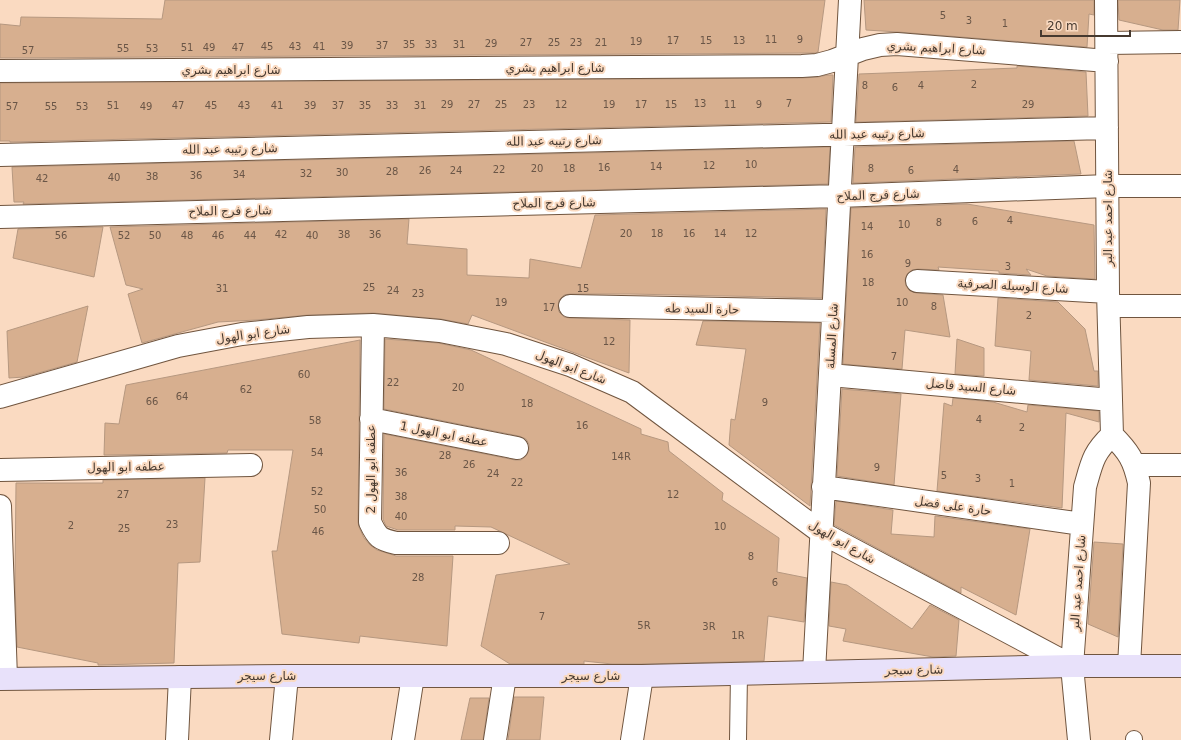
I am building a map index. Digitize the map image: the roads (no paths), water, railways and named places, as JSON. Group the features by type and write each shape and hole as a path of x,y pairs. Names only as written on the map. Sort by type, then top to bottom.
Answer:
{"main road":[{"name":"شارع سيجر","path":"3,678 642,676 1072,666 1181,666"}],"street":[{"name":"شارع المسلة","path":"814,672 850,0"},
{"name":"شارع احمد عبد البر","path":"1079,740 1072,666 1085,487 1093,458 1101,446 1112,435 1106,0"},
{"name":"شارع ابراهيم بشري","path":"0,72 802,66 817,65 832,61 863,49 897,44 1107,52 1181,42"},
{"name":"شارع رتيبه عبد الله","path":"0,155 1107,128"},
{"name":"شارع فرج الملاح","path":"0,217 839,196 1108,186 1181,186"},
{"name":"شارع الوسيله الصرفية","path":"917,281 1181,306"},
{"name":"حارة السيد طه","path":"570,306 833,312"},
{"name":"شارع ابو الهول","path":"0,397 186,345 242,334 308,327 373,325 440,331 506,344 570,365 632,392 822,533 1072,666"},
{"name":"عطفه ابو الهول 2","path":"373,325 370,522 376,535 385,541 396,543 498,543"},
{"name":"شارع السيد فاضل","path":"830,375 1112,400"},
{"name":"عطفه ابو الهول 1","path":"371,419 517,448"},
{"path":"1112,435 1126,448 1135,465 1139,483 1129,666"},
{"name":"عطفه ابو الهول","path":"0,470 251,465"},
{"path":"1135,465 1181,465"},
{"name":"حارة على فضل","path":"824,487 1082,524"},
{"path":"0,506 3,678"},
{"path":"281,740 287,676"},
{"path":"403,740 413,676"},
{"path":"495,740 505,676"},
{"path":"632,740 642,676"},
{"path":"177,740 180,677"}],"lane":[{"path":"738,673 738,740"}]}
